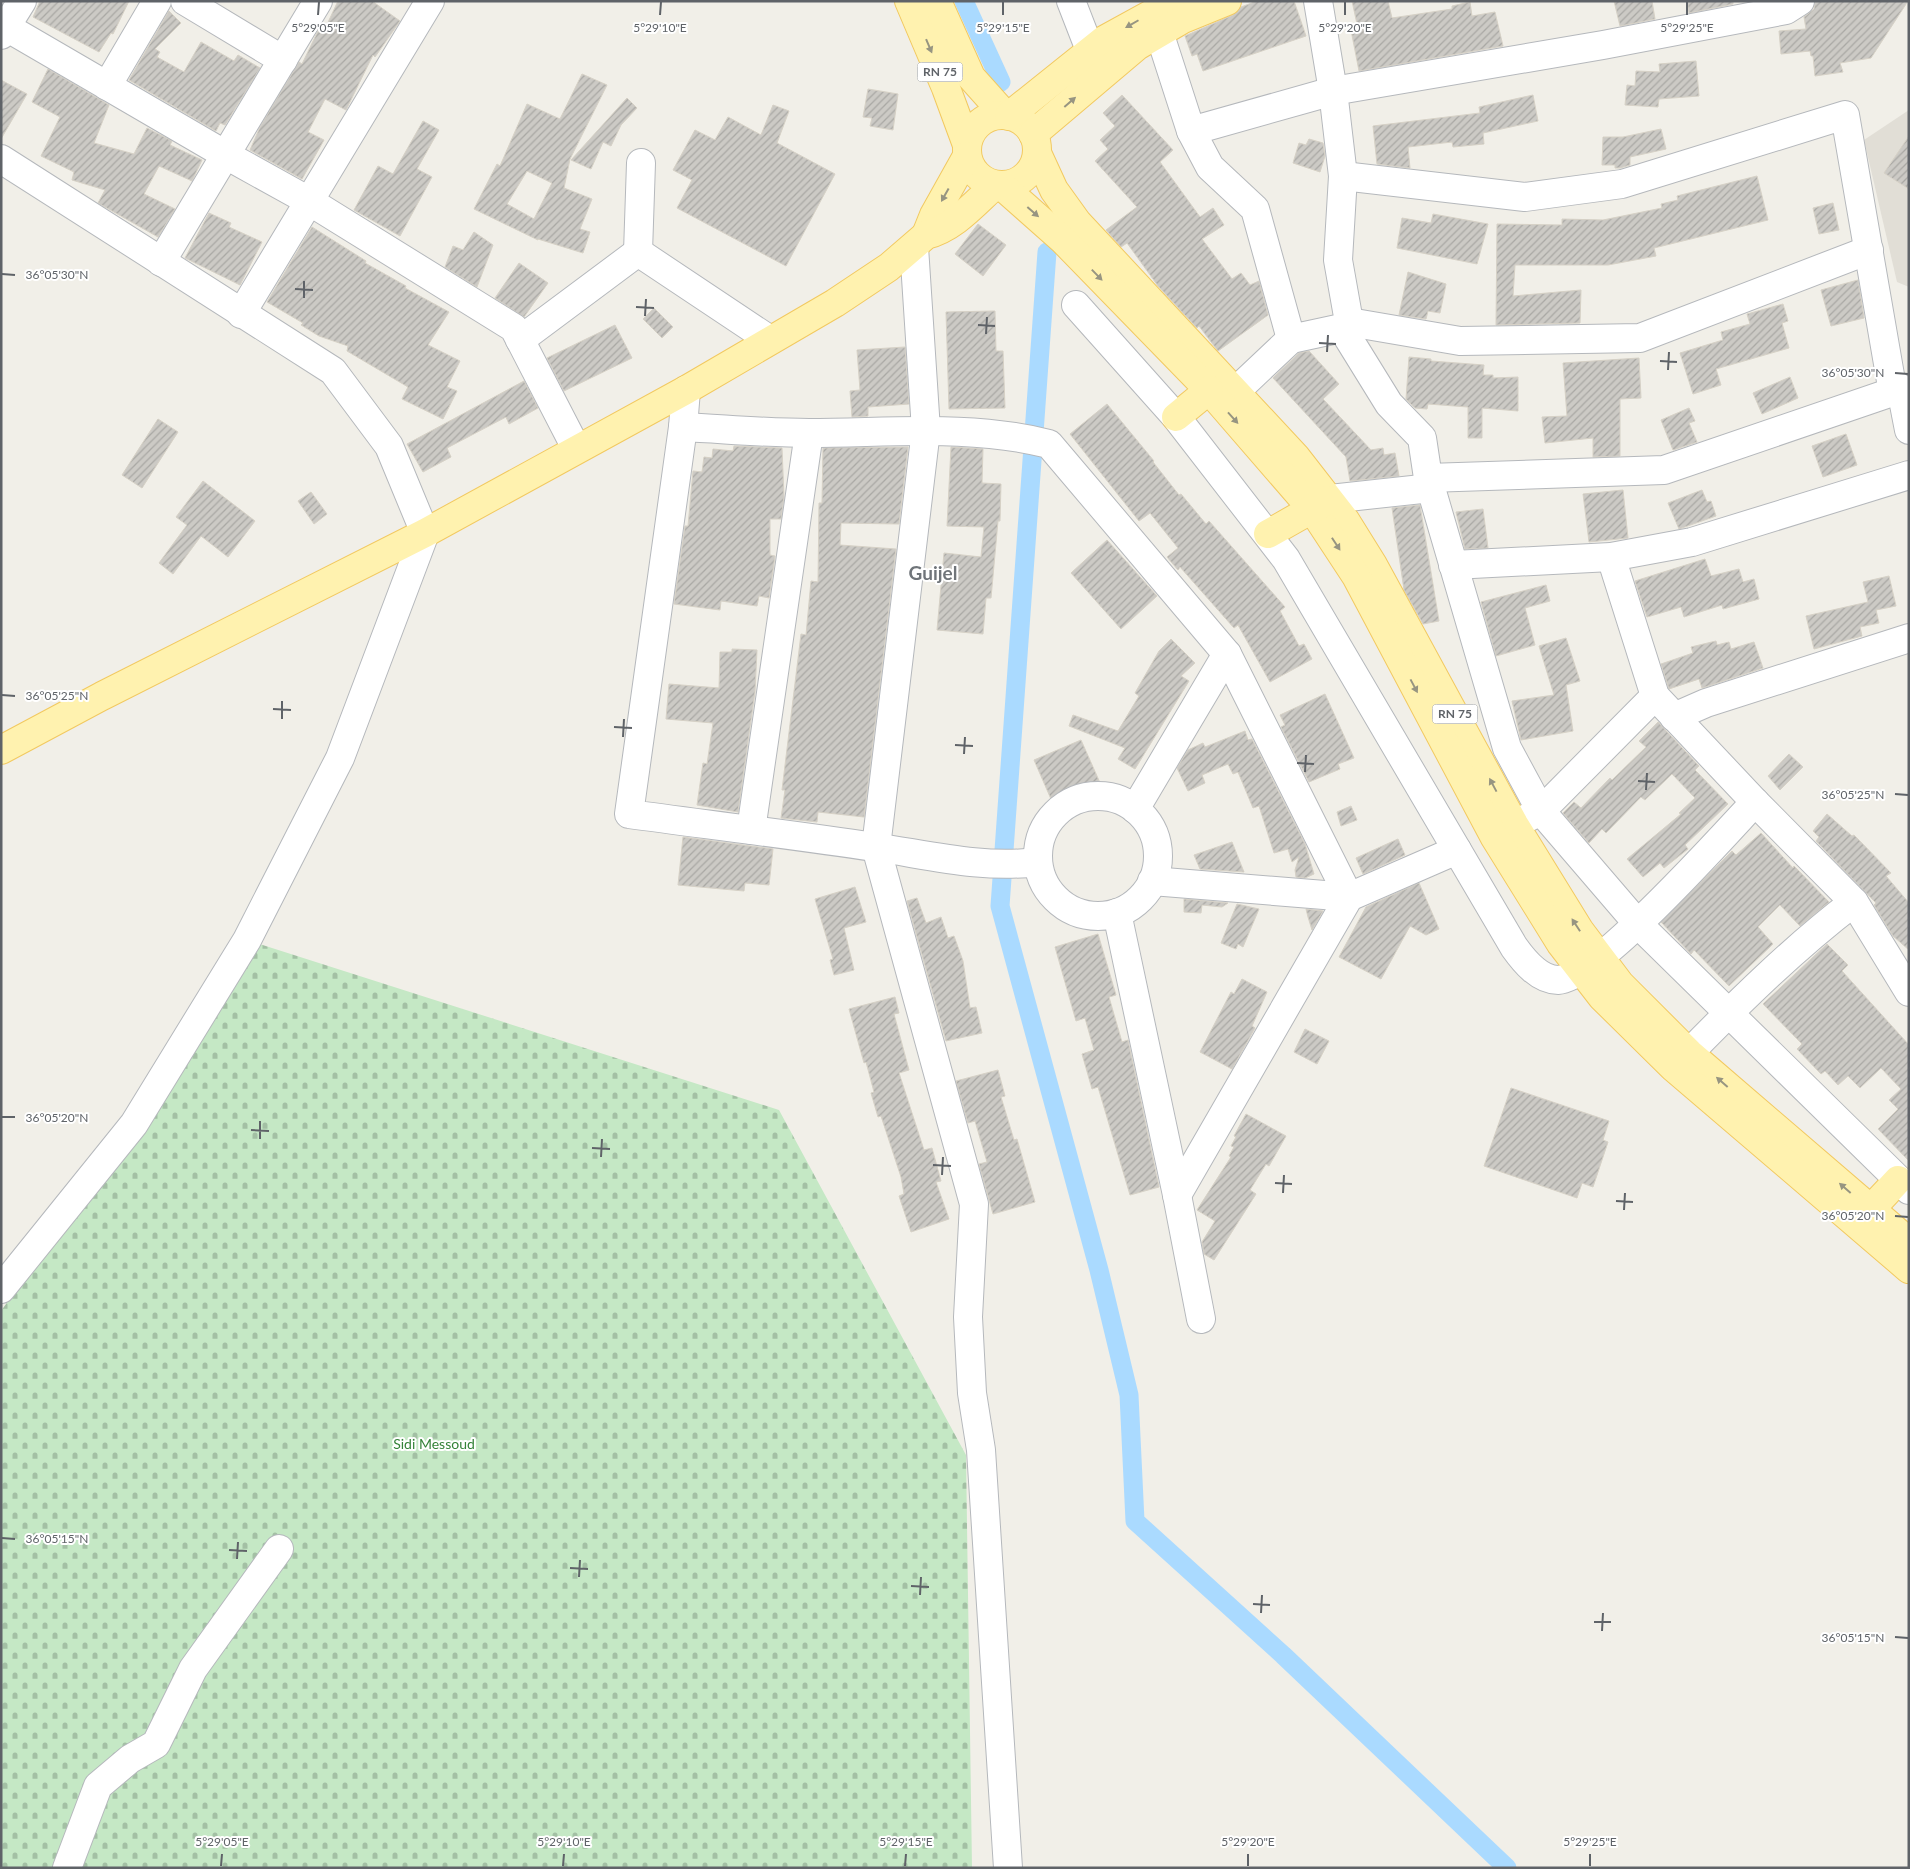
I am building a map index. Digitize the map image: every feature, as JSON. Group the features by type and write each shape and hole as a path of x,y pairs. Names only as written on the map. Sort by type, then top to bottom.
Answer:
{"main road":[{"name":"RN 75","path":"909,1 946,88 967,150"},
{"name":"RN 75","path":"937,1 971,77 1007,116"},
{"path":"1,750 102,696 425,533 576,448 686,390 856,289 920,241 952,223 998,185 1017,182 1030,172 1035,143 1127,26 1175,1"},
{"path":"1007,116 1097,62 1183,19 1227,1"},
{"path":"920,241 967,150 970,135 980,123 994,116 1007,116 1022,122 1035,143"},
{"name":"RN 75","path":"1035,143 1054,190 1077,222 1296,456 1356,576 1494,836 1548,923 1590,965 1642,1008 1689,1053 1909,1242"},
{"path":"967,150 976,175 998,185"},
{"name":"RN 75","path":"998,185 1063,240 1321,504 1373,565 1514,824 1561,903 1590,965 1624,1022 1654,1051 1909,1269"},
{"path":"1176,417 1209,390"},
{"path":"1268,534 1321,504"},
{"path":"1870,1210 1904,1185"}],"street":[{"path":"22,1 3,29 309,201 514,328 576,448"},
{"path":"106,86 158,1"},
{"path":"185,1 283,60"},
{"path":"241,314 430,1"},
{"path":"1071,1 1097,62"},
{"path":"1318,1 1334,91 1343,176 1338,260 1345,324 1389,404 1422,438 1429,483 1507,748 1541,811 1638,924 1904,1185"},
{"path":"1191,131 1334,91 1603,45 1789,4"},
{"path":"161,262 283,60 308,5"},
{"path":"1159,32 1191,131 1210,167 1255,209 1291,339"},
{"path":"1343,176 1525,197 1622,184 1846,114 1891,381 1901,389 1909,430"},
{"path":"1,159 333,371 389,446 425,533 340,758 247,940 134,1124 1,1289"},
{"path":"638,252 641,163"},
{"path":"920,241 926,430 876,847 974,1204 968,1318 971,1374 981,1450 1008,1868"},
{"path":"1236,392 1291,339 1345,324 1460,341 1640,338 1869,250"},
{"path":"520,340 638,252"},
{"path":"638,252 770,340"},
{"path":"1076,305 1176,417 1268,534 1300,582 1514,947 1527,963 1543,976 1554,980 1566,979 1590,965 1638,924 1755,802"},
{"path":"1321,504 1429,483 1664,470 1901,389"},
{"path":"686,390 683,427 629,814 876,847 975,863 1025,864 1062,904 1079,913 1098,916 1117,913 1135,904 1149,889 1157,871 1158,851 1153,831 1142,815 1135,809 1126,803 1107,797 1087,797 1068,804 1052,817 1025,864"},
{"path":"683,427 809,433 926,430 1026,439 1049,444 1227,654 1349,897"},
{"path":"751,830 809,433"},
{"path":"1453,565 1612,557 1692,542 1909,475"},
{"path":"1612,557 1655,696 1755,802 1854,902 1909,992"},
{"path":"1674,717 1706,703 1909,638"},
{"path":"1135,809 1227,654"},
{"path":"1514,824 1541,811 1655,696"},
{"path":"1152,881 1349,897 1457,850"},
{"path":"1177,1195 1349,897"},
{"path":"1689,1053 1824,925 1854,902"},
{"path":"1117,913 1177,1195 1201,1319"},
{"path":"67,1868 98,1786 130,1759 156,1744 193,1669 279,1549"}],"shaded area":[{"path":"1909,110 1909,287 1897,282 1864,140"}],"green space":[{"name":"Sidi Messoud","path":"247,940 779,1110 966,1455 972,1868 1,1868 1,1311 44,1251"}],"building":[{"path":"40,1 129,1 113,34 111,33 99,52 33,17"},
{"path":"338,1 372,1 400,21 375,57 373,55 346,110 325,99 308,132 324,140 302,179 250,150 260,127 299,62 302,64 318,31 323,33"},
{"path":"1257,1 1294,1 1306,36 1203,71 1197,54 1192,56 1185,36 1233,15 1241,7"},
{"path":"1352,1 1388,1 1392,18 1452,9 1452,6 1470,2 1472,16 1495,12 1503,46 1359,71 1350,25 1357,24"},
{"path":"1614,1 1652,1 1655,19 1620,26"},
{"path":"1687,1 1733,1 1733,4 1689,13"},
{"path":"1815,1 1908,1 1871,58 1840,63 1843,72 1815,76 1813,56 1811,56 1810,51 1781,54 1779,31 1806,29 1804,17 1814,9"},
{"path":"169,11 181,23 155,49 160,52 157,57 184,72 201,42 234,61 238,55 260,68 225,125 220,123 216,131 129,80"},
{"path":"1696,61 1699,96 1659,99 1658,107 1625,105 1627,85 1635,86 1636,71 1660,72 1659,64"},
{"path":"48,69 109,105 94,143 134,154 147,128 172,141 170,145 202,160 192,181 159,166 144,194 175,209 158,237 98,203 105,190 72,180 74,172 41,156 60,117 32,102"},
{"path":"582,74 607,85 570,159 564,188 592,199 580,229 590,232 583,253 538,240 474,209 497,164 500,166 527,104 560,119","holes":["527,171 552,183 534,219 507,204"]},
{"path":"1,80 27,94 1,139"},
{"path":"868,89 898,94 893,130 870,126 872,118 863,117"},
{"path":"1122,95 1173,150 1160,162 1200,217 1213,208 1224,225 1202,239 1232,279 1241,273 1250,285 1259,281 1268,315 1218,351 1199,326 1197,328 1158,286 1127,243 1121,247 1106,230 1137,207 1095,161 1108,149 1100,140 1115,126 1103,113"},
{"path":"1533,95 1538,121 1483,133 1484,144 1453,147 1452,142 1408,147 1410,168 1377,164 1373,126 1480,113 1479,107"},
{"path":"627,98 637,108 621,125 611,146 603,142 591,169 571,160"},
{"path":"773,105 789,111 777,143 835,174 786,266 677,208 692,180 673,170 695,130 715,140 728,117 761,135"},
{"path":"423,121 439,130 417,169 432,177 400,236 354,210 378,166 393,174"},
{"path":"1661,129 1666,149 1630,157 1630,165 1620,168 1615,168 1615,165 1602,165 1603,137 1623,137"},
{"path":"1909,136 1909,189 1884,173"},
{"path":"1309,139 1323,143 1325,156 1320,172 1293,163 1299,143 1306,145"},
{"path":"1757,176 1768,220 1654,248 1656,256 1608,265 1515,265 1513,296 1581,290 1580,323 1496,325 1497,224 1562,225 1562,219 1603,220 1662,208 1661,204 1678,200 1677,196"},
{"path":"1833,203 1839,230 1819,234 1813,208"},
{"path":"209,213 231,223 229,227 262,242 240,285 185,258"},
{"path":"1433,214 1488,224 1477,264 1397,248 1402,218 1431,223"},
{"path":"978,224 1006,245 983,276 955,254"},
{"path":"312,227 366,261 365,263 406,286 405,288 449,312 428,345 460,361 447,387 457,391 443,419 402,399 408,387 347,351 348,346 319,336 301,325 303,323 267,302"},
{"path":"474,232 493,245 477,287 445,267 453,246 463,250"},
{"path":"519,263 548,283 524,317 495,298"},
{"path":"1408,272 1446,284 1440,313 1428,311 1426,319 1399,315"},
{"path":"1858,280 1864,318 1831,326 1821,290"},
{"path":"1783,304 1788,321 1782,323 1789,348 1716,369 1721,385 1693,394 1680,353 1723,340 1721,332 1750,324 1747,314"},
{"path":"654,308 673,327 662,338 643,319"},
{"path":"995,311 996,351 1003,351 1005,408 949,409 946,312"},
{"path":"615,325 632,358 564,391 547,358"},
{"path":"905,347 909,404 868,407 868,416 852,417 850,391 860,390 857,350"},
{"path":"1309,351 1339,384 1323,399 1371,450 1383,448 1384,455 1395,453 1399,476 1350,481 1346,457 1273,378 1299,353"},
{"path":"1409,357 1431,359 1431,361 1484,365 1483,375 1493,375 1493,378 1518,377 1518,411 1482,408 1482,438 1468,438 1468,407 1428,404 1427,409 1415,408 1406,399"},
{"path":"1639,358 1641,398 1620,399 1620,456 1593,457 1593,438 1545,443 1542,417 1567,416 1563,363"},
{"path":"1790,377 1798,398 1762,414 1753,393"},
{"path":"524,381 538,408 509,424 506,417 447,448 451,457 423,472 407,444"},
{"path":"1107,404 1179,495 1181,494 1206,524 1209,521 1285,607 1280,611 1299,646 1304,644 1312,659 1270,682 1238,625 1234,628 1180,567 1178,570 1167,557 1178,548 1150,513 1139,521 1070,434"},
{"path":"1689,408 1695,421 1689,423 1697,442 1673,450 1661,420"},
{"path":"158,419 178,432 142,488 122,475"},
{"path":"1846,434 1857,465 1823,477 1812,446"},
{"path":"734,446 782,448 784,497 781,519 770,519 770,555 775,556 769,598 759,596 757,606 721,601 720,610 674,604 685,526 688,526 693,471 702,472 704,457 712,458 713,449 733,451"},
{"path":"908,447 899,524 841,523 840,545 896,549 864,817 818,812 817,822 781,818 785,790 782,790 801,634 806,635 811,581 818,582 819,503 822,503 823,448"},
{"path":"951,447 983,449 982,483 1001,484 1000,521 998,521 991,598 986,598 983,634 937,630 944,553 981,557 984,527 947,526"},
{"path":"203,481 255,521 228,557 201,536 173,574 159,563 187,525 176,517"},
{"path":"1623,490 1628,538 1589,542 1583,494"},
{"path":"1702,490 1707,502 1711,501 1716,516 1679,529 1668,503"},
{"path":"311,492 327,514 314,524 298,501"},
{"path":"1420,505 1439,621 1423,624 1404,590 1392,508"},
{"path":"1483,509 1488,548 1465,549 1456,512"},
{"path":"1107,540 1157,596 1121,629 1071,573"},
{"path":"1705,559 1711,576 1739,569 1743,582 1754,579 1759,599 1723,609 1722,605 1684,617 1681,607 1647,617 1635,581"},
{"path":"1889,576 1896,606 1876,610 1879,623 1860,627 1862,636 1814,649 1806,616 1868,602 1863,582"},
{"path":"1546,585 1550,601 1525,608 1535,645 1496,656 1481,602"},
{"path":"1566,638 1580,681 1566,685 1573,731 1521,740 1512,701 1554,695 1539,646"},
{"path":"1171,639 1195,663 1181,676 1189,681 1135,769 1118,759 1125,748 1069,726 1073,715 1118,731 1139,696 1135,693 1159,651"},
{"path":"1716,641 1717,645 1729,642 1731,649 1754,642 1763,668 1702,688 1699,679 1669,689 1661,664 1693,653 1691,647"},
{"path":"732,649 757,650 755,692 738,812 697,805 703,763 707,764 713,723 666,719 669,684 719,688 720,652 732,652"},
{"path":"1325,694 1354,758 1338,764 1340,769 1309,782 1281,727 1285,725 1280,715"},
{"path":"1658,722 1699,766 1695,770 1728,804 1685,845 1688,849 1664,868 1660,863 1643,877 1627,859 1681,814 1679,813 1695,798 1672,774 1645,800 1641,797 1606,833 1602,829 1589,843 1563,813 1574,802 1581,808 1610,778 1612,780 1646,747 1639,741"},
{"path":"1245,731 1248,740 1252,739 1305,844 1314,874 1305,878 1296,877 1295,870 1299,857 1292,862 1288,849 1274,853 1259,806 1253,808 1238,772 1233,774 1228,764 1202,775 1205,783 1188,791 1177,768 1188,750 1203,743 1205,747"},
{"path":"1081,740 1101,785 1054,806 1034,760"},
{"path":"1789,754 1803,767 1780,790 1768,776"},
{"path":"1351,806 1357,820 1341,826 1337,812"},
{"path":"1827,814 1852,836 1854,835 1891,873 1886,876 1909,903 1909,950 1893,936 1874,905 1876,903 1816,841 1819,837 1813,831"},
{"path":"1761,833 1793,868 1794,866 1829,902 1800,926 1780,905 1758,927 1773,944 1729,986 1694,950 1691,954 1661,922 1732,851 1736,855"},
{"path":"683,837 773,849 769,885 745,883 744,891 678,885"},
{"path":"1398,839 1405,855 1363,874 1356,858"},
{"path":"1232,842 1244,872 1200,869 1194,855"},
{"path":"1419,883 1439,929 1426,935 1410,926 1381,979 1339,957 1366,907"},
{"path":"855,887 866,922 844,928 854,970 834,975 830,960 833,959 815,899"},
{"path":"917,898 926,923 941,917 948,938 954,936 963,961 970,1008 976,1007 982,1033 946,1041 907,901"},
{"path":"1184,899 1228,903 1222,907 1202,905 1201,913 1184,912"},
{"path":"1237,904 1259,909 1243,947 1238,944 1236,949 1221,943"},
{"path":"1306,909 1323,911 1312,930 1308,917"},
{"path":"1098,934 1116,995 1109,997 1122,1042 1128,1040 1159,1187 1130,1195 1098,1087 1092,1089 1082,1054 1094,1050 1085,1018 1076,1021 1055,947"},
{"path":"1827,944 1848,965 1842,971 1909,1045 1909,1161 1878,1129 1898,1109 1889,1100 1901,1089 1881,1068 1860,1088 1848,1076 1838,1085 1825,1071 1821,1074 1797,1049 1802,1044 1763,1004"},
{"path":"1242,979 1267,992 1252,1026 1255,1028 1232,1069 1200,1052 1231,992 1234,994"},
{"path":"895,997 899,1013 894,1014 909,1070 899,1073 924,1150 932,1148 941,1181 936,1182 949,1219 911,1232 899,1196 904,1194 901,1177 881,1116 878,1117 871,1093 874,1092 866,1062 864,1063 849,1009"},
{"path":"1305,1029 1329,1041 1317,1064 1294,1052"},
{"path":"998,1070 1005,1096 1001,1097 1014,1140 1017,1139 1035,1202 993,1214 979,1164 987,1162 975,1121 968,1123 956,1081"},
{"path":"1511,1088 1609,1121 1603,1140 1608,1142 1593,1187 1582,1183 1577,1198 1484,1166"},
{"path":"1246,1114 1286,1136 1269,1166 1266,1164 1250,1190 1256,1194 1214,1260 1204,1254 1202,1242 1215,1221 1197,1210 1231,1157 1229,1156 1234,1147 1231,1146 1236,1137 1234,1136"}],"waterway":[{"path":"964,1 1001,82"},
{"path":"1047,252 1000,906 1099,1270 1129,1395 1135,1521 1283,1655 1507,1868"}],"district":[{"name":"Guijel","path":"933,573"}]}
